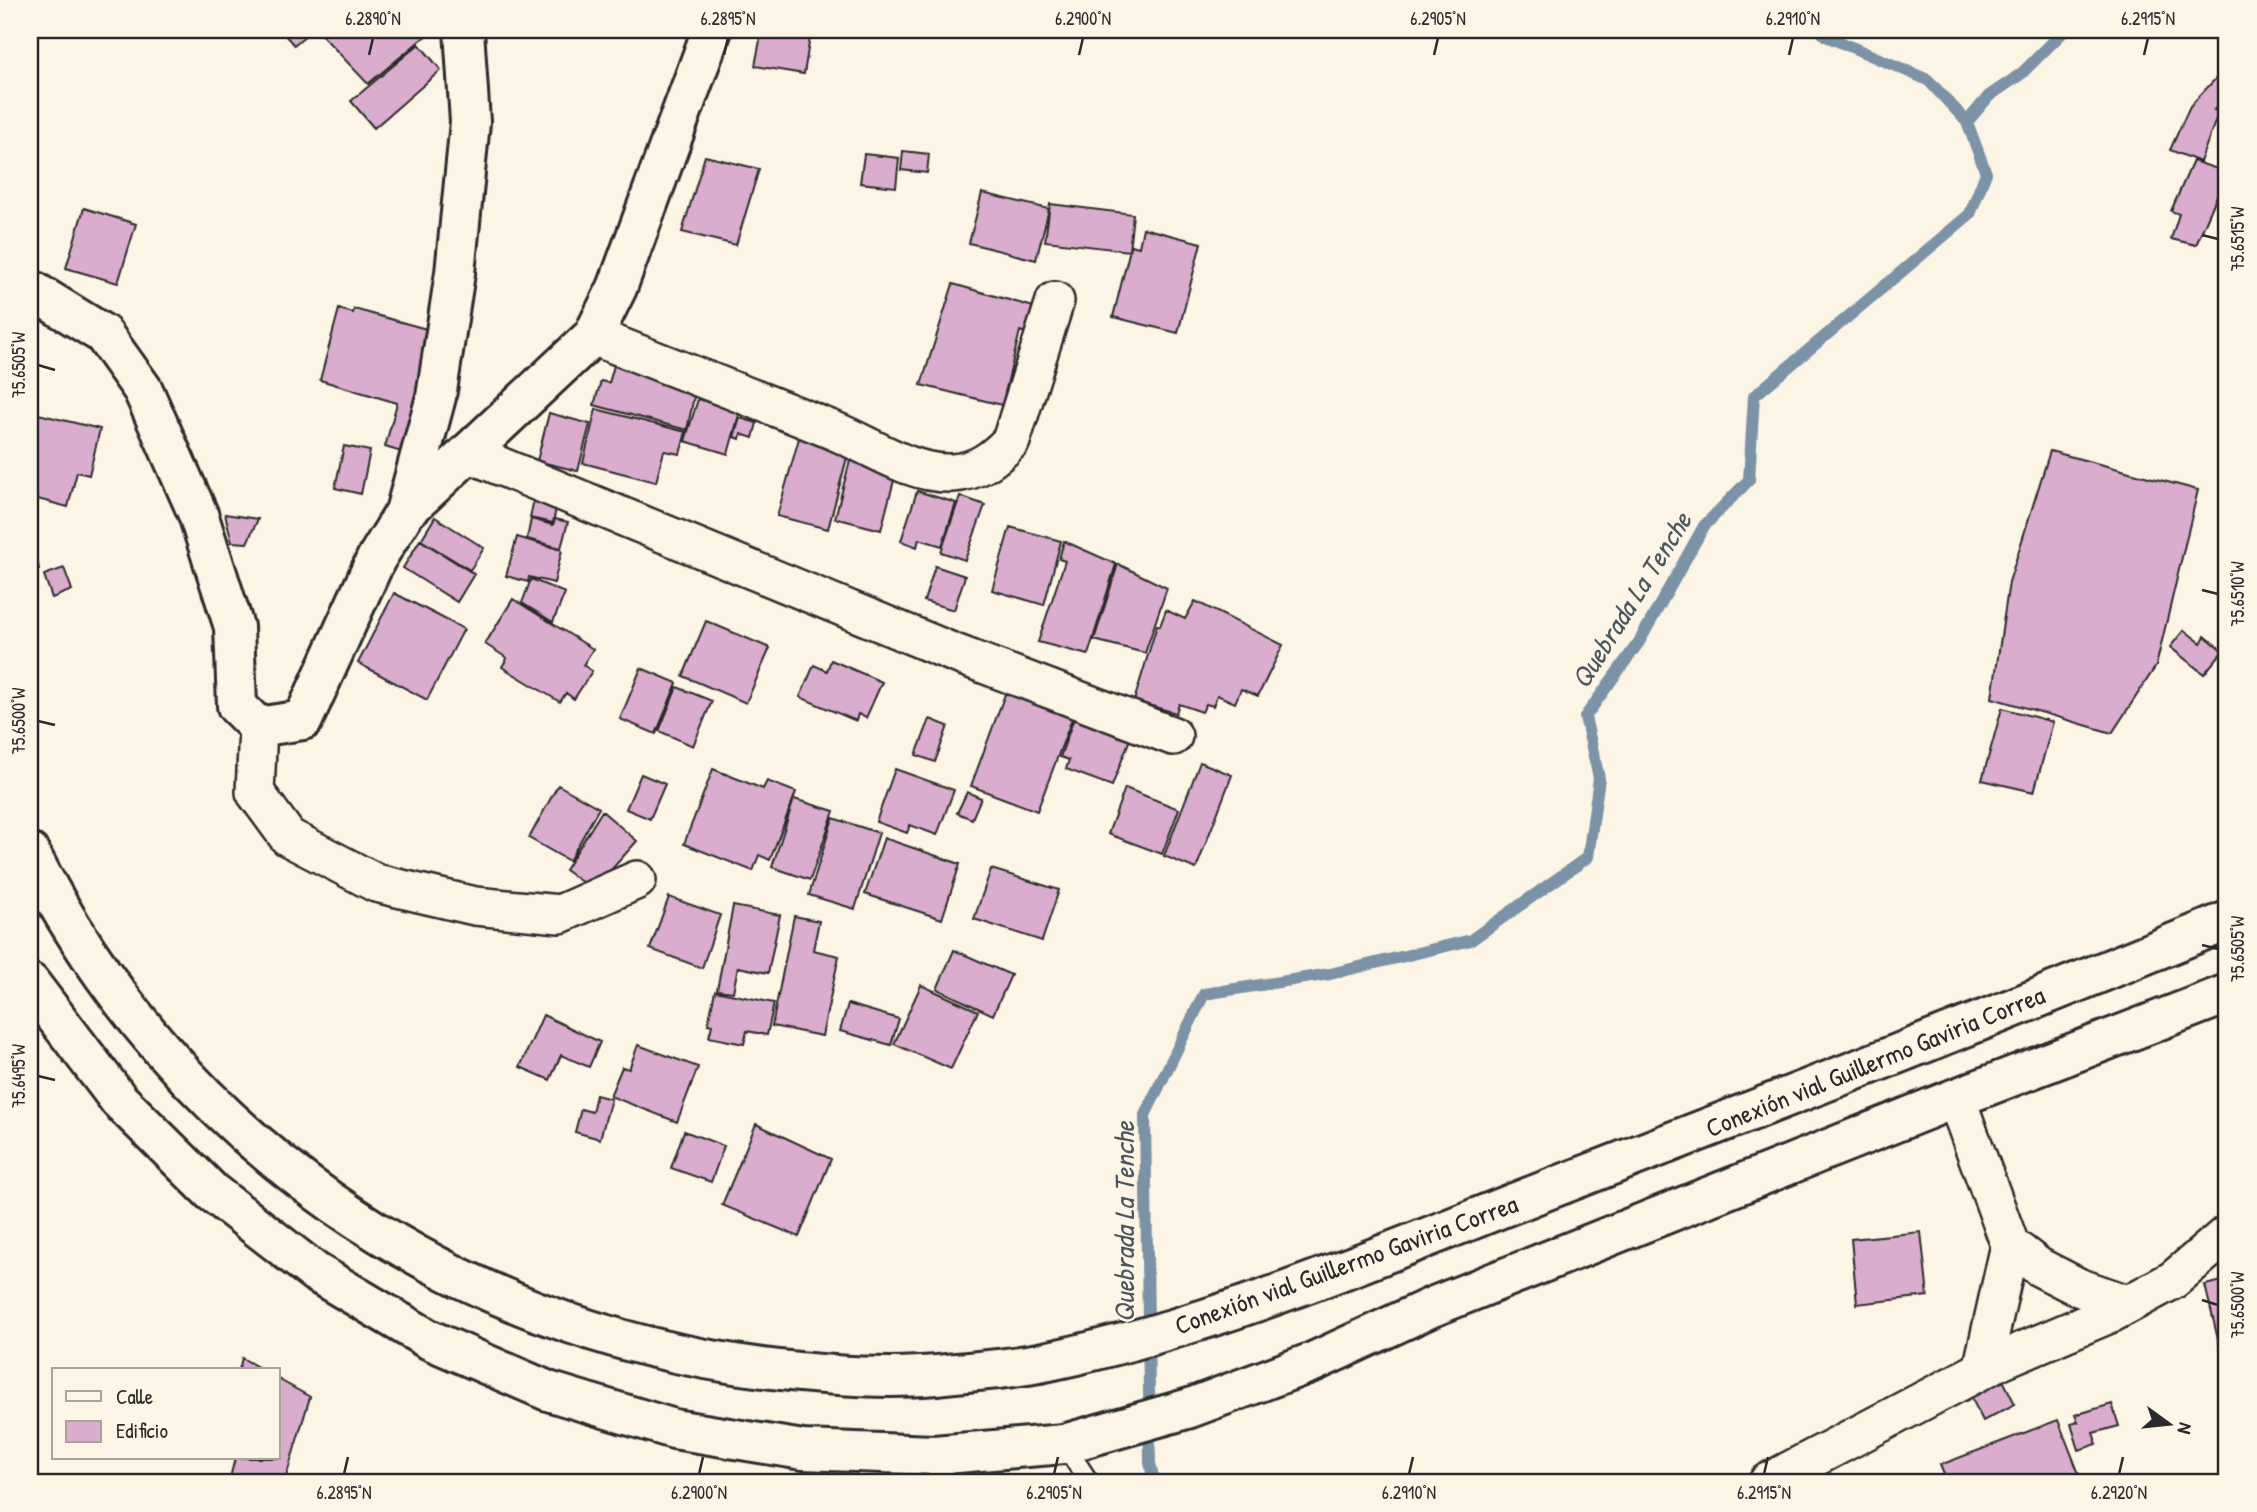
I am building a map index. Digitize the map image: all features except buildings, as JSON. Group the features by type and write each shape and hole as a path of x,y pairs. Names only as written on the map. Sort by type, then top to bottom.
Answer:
{"main road":[{"path":"405,512 436,397 455,273 470,122 464,30"},
{"path":"30,289 103,334 143,390 198,514 234,627 237,706 258,727 303,720 376,559 405,512 593,335 617,288 712,30"},
{"name":"Conexión vial Guillermo Gaviria Correa","path":"30,853 57,906 121,1002 197,1090 283,1168 367,1227 480,1289 587,1331 699,1360 815,1375 917,1376 1045,1362 1245,1304 1439,1232 2227,921"},
{"path":"30,984 119,1100 212,1192 315,1272 428,1339 548,1391 674,1429 803,1450 934,1455 1064,1444 1190,1408 1313,1362 1432,1307 1956,1098 2227,994"}],"street":[{"path":"593,335 836,432 923,471 952,473 974,469 996,456 1011,440 1055,301"},
{"path":"468,453 952,652 1173,736"},
{"path":"258,727 254,792 288,837 376,883 475,906 560,914 637,880"},
{"path":"1956,1098 2010,1245 2039,1267 2078,1287 2127,1304"},
{"path":"1768,1482 1982,1370 2127,1304 2173,1280 2227,1234"},
{"path":"1982,1370 2010,1245"}],"lane":[{"path":"1064,1444 1089,1482"}],"waterway":[{"name":"Quebrada La Tenche","path":"1154,1482 1150,1463 1145,1115 1204,994 1330,974 1471,940 1588,857 1599,778 1585,717 1639,642 1704,526 1749,480 1754,396 1970,214 1986,173 1967,122 1928,80 1826,36 1820,30"},
{"path":"1967,122 1989,96 2021,74 2065,30"}]}
